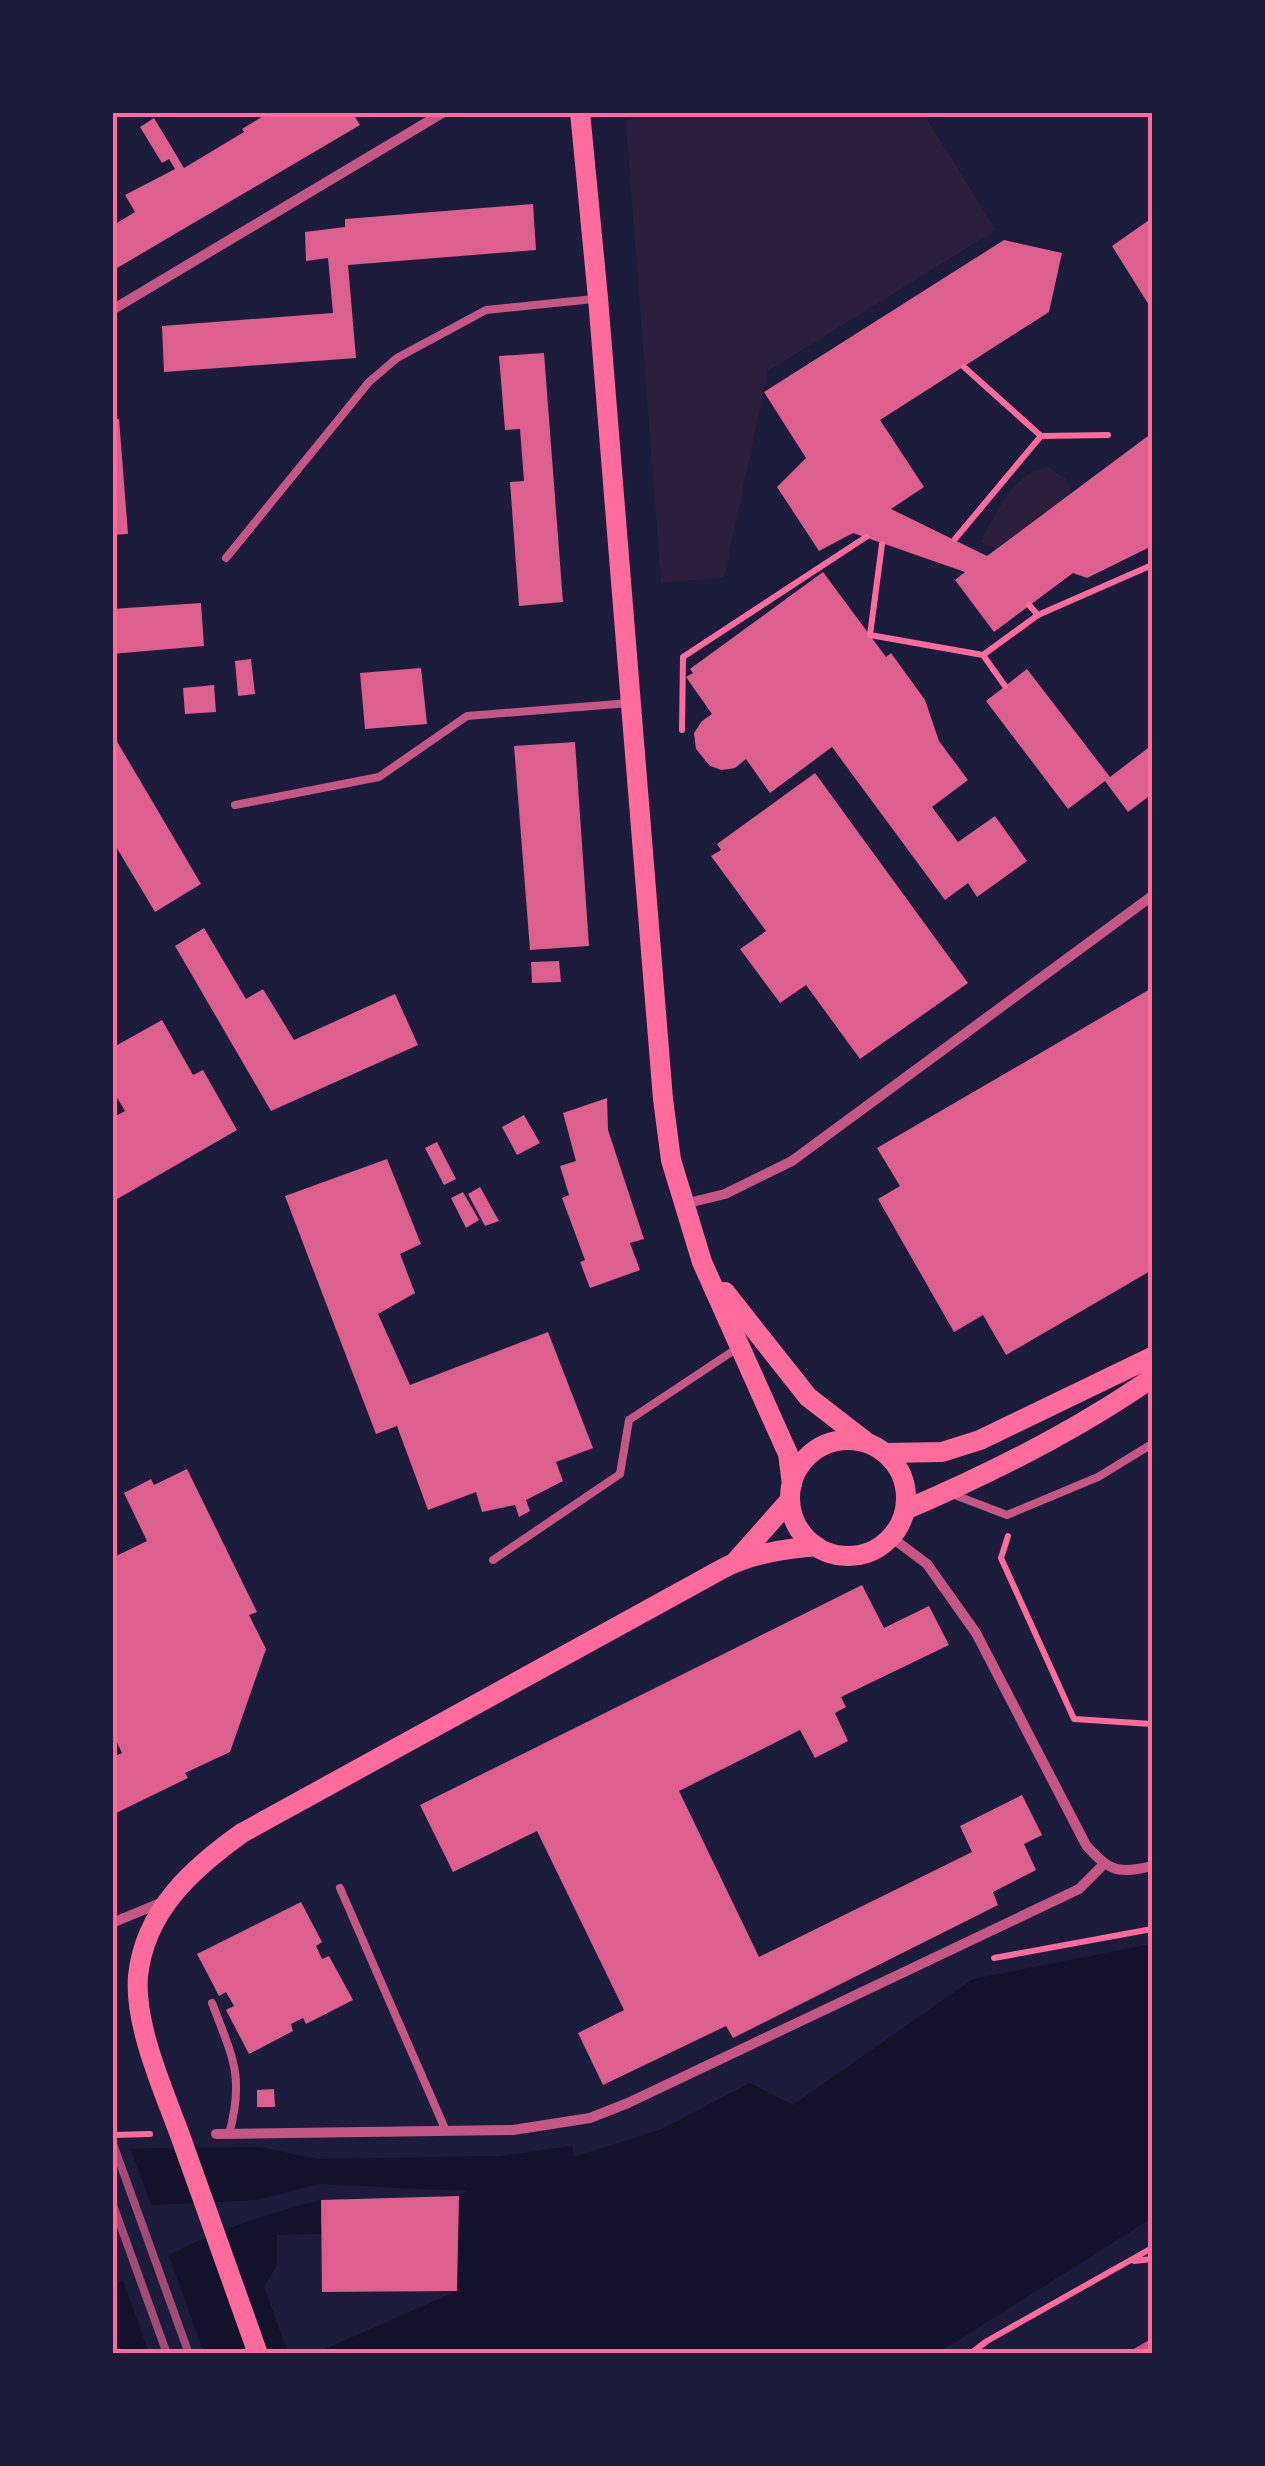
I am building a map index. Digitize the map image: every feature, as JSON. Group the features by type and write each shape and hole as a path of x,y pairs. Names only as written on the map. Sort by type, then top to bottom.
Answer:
{"main road":[{"path":"580,112 671,1160 702,1262 788,1454 794,1518 803,1534 816,1546 848,1556 864,1554 892,1537 905,1510 904,1479 886,1453 808,1397 702,1262"},
{"path":"886,1453 942,1452 980,1440 1152,1357"},
{"path":"905,1510 993,1472 1094,1418 1152,1378"},
{"path":"735,1562 761,1536 791,1492 799,1467 812,1452 828,1443 848,1439 866,1442"},
{"path":"258,2354 156,2067 139,2004 138,1974 166,1900 198,1865 242,1833 735,1562 816,1546"}],"street":[{"path":"112,310 444,112"},
{"path":"683,1204 725,1194 792,1161 1152,896"},
{"path":"892,1537 928,1564 976,1633 1086,1845 1103,1865 1129,1872 1152,1866"},
{"path":"223,2134 513,2130 590,2118 628,2104 1079,1889 1103,1865"},
{"path":"112,1923 166,1900"}],"lane":[{"path":"226,558 369,382 397,358 486,310 598,298"},
{"path":"235,805 380,777 467,716 630,703"},
{"path":"493,1560 620,1474 628,1420 739,1348"},
{"path":"948,1492 1008,1515 1098,1478 1152,1444"},
{"path":"340,1888 446,2131"},
{"path":"212,2002 236,2066 236,2108 223,2134"},
{"path":"1133,2354 1152,2343"}],"path":[{"path":"964,367 1041,436 1108,435"},
{"path":"955,539 1041,436"},
{"path":"682,730 683,657 866,538"},
{"path":"882,544 870,634 983,655 1005,686"},
{"path":"983,655 1038,615 1152,565"},
{"path":"1029,605 1038,615"},
{"path":"1011,1524 1001,1558 1074,1719 1152,1724"},
{"path":"957,1947 981,1960 1152,1929"},
{"path":"970,2354 986,2341 1152,2248"},
{"path":"1130,2261 1152,2259"}],"shaded area":[{"path":"625,113 923,113 996,230 768,371 724,577 661,583"},
{"path":"1049,468 1066,479 1072,493 996,549 981,542 1016,485 1037,470"},
{"path":"1152,1944 1152,2218 938,2353 316,2353 457,2291 459,2196 467,2191 318,2184 257,2200 113,2203 113,2149 260,2147 317,2159 500,2156 572,2146 574,2157 660,2130 750,2083 793,2105 973,1979"},
{"path":"321,2200 322,2234 277,2235 277,2265 264,2287 288,2353 113,2354 113,2288 118,2283 217,2233"}],"pier":[{"path":"112,2144 129,2145 153,2210 112,2208"},
{"path":"166,2248 204,2353 149,2353 121,2275"}],"building":[{"path":"270,112 352,112 360,125 112,271 112,226 135,212 125,195 175,169 169,159 162,163 140,127 154,118 184,168"},
{"path":"533,204 536,250 348,265 356,358 164,372 162,326 333,313 328,258 306,261 305,232 345,227 345,219"},
{"path":"1152,218 1152,310 1112,246"},
{"path":"1004,240 1062,253 1049,312 880,420 924,487 891,509 987,556 1152,433 1152,546 1087,578 1073,573 994,632 955,580 965,572 853,533 819,551 777,487 806,458 764,392"},
{"path":"544,353 563,602 519,606 510,482 524,481 520,429 505,430 499,356"},
{"path":"112,419 119,419 128,534 112,535"},
{"path":"823,572 886,657 891,653 925,700 939,741 968,780 932,807 958,842 995,816 1027,861 977,897 968,883 945,900 832,747 770,793 746,759 735,768 722,770 710,766 696,749 694,733 712,714 686,677 693,673 690,669"},
{"path":"201,603 204,646 112,654 112,609"},
{"path":"251,659 255,694 238,696 235,661"},
{"path":"421,668 427,724 365,729 360,673"},
{"path":"1027,669 1110,777 1152,745 1152,794 1128,812 1105,781 1068,809 986,701"},
{"path":"214,685 216,712 185,714 183,688"},
{"path":"112,733 201,884 155,912 112,840"},
{"path":"575,742 589,946 530,950 514,746"},
{"path":"815,773 968,983 860,1059 806,985 780,1003 740,949 766,931 711,856 721,850 717,844"},
{"path":"204,928 246,999 263,989 294,1040 395,994 418,1045 271,1111 175,946"},
{"path":"559,961 561,982 532,983 531,962"},
{"path":"1152,988 1152,1270 1006,1355 983,1315 954,1332 878,1199 900,1186 877,1148"},
{"path":"162,1020 193,1075 203,1070 237,1130 112,1202 112,1118 125,1111 112,1089 112,1048"},
{"path":"607,1098 608,1130 644,1239 630,1243 640,1270 590,1288 580,1262 585,1260 562,1198 569,1195 560,1166 576,1161 563,1113"},
{"path":"524,1115 540,1143 517,1155 502,1127"},
{"path":"437,1142 456,1179 444,1185 425,1148"},
{"path":"387,1159 421,1244 400,1254 415,1293 378,1314 410,1385 548,1332 593,1448 556,1462 563,1481 526,1500 530,1511 519,1517 515,1505 482,1512 476,1492 428,1510 397,1426 376,1434 285,1196"},
{"path":"480,1187 499,1221 485,1226 468,1194"},
{"path":"463,1192 479,1220 466,1228 451,1198"},
{"path":"187,1469 257,1612 249,1615 266,1649 230,1752 185,1773 188,1778 112,1815 112,1757 122,1753 112,1732 112,1558 147,1541 124,1493 151,1479 154,1485"},
{"path":"862,1585 884,1628 929,1606 949,1645 841,1697 846,1707 835,1713 848,1741 815,1758 800,1730 679,1791 759,1957 972,1852 960,1826 1022,1795 1042,1835 1024,1844 1036,1870 993,1892 998,1905 733,2038 726,2026 603,2085 578,2033 624,2010 537,1831 453,1872 420,1805"},
{"path":"301,1902 322,1942 316,1946 322,1959 329,1956 353,2000 306,2024 303,2018 291,2024 293,2031 249,2054 226,2010 234,2006 226,1992 219,1996 197,1954"},
{"path":"274,2089 275,2107 257,2107 257,2090"},
{"path":"459,2196 457,2291 322,2292 321,2200"}],"railway":[{"path":"112,2141 189,2354"},
{"path":"112,2202 167,2354"}]}
